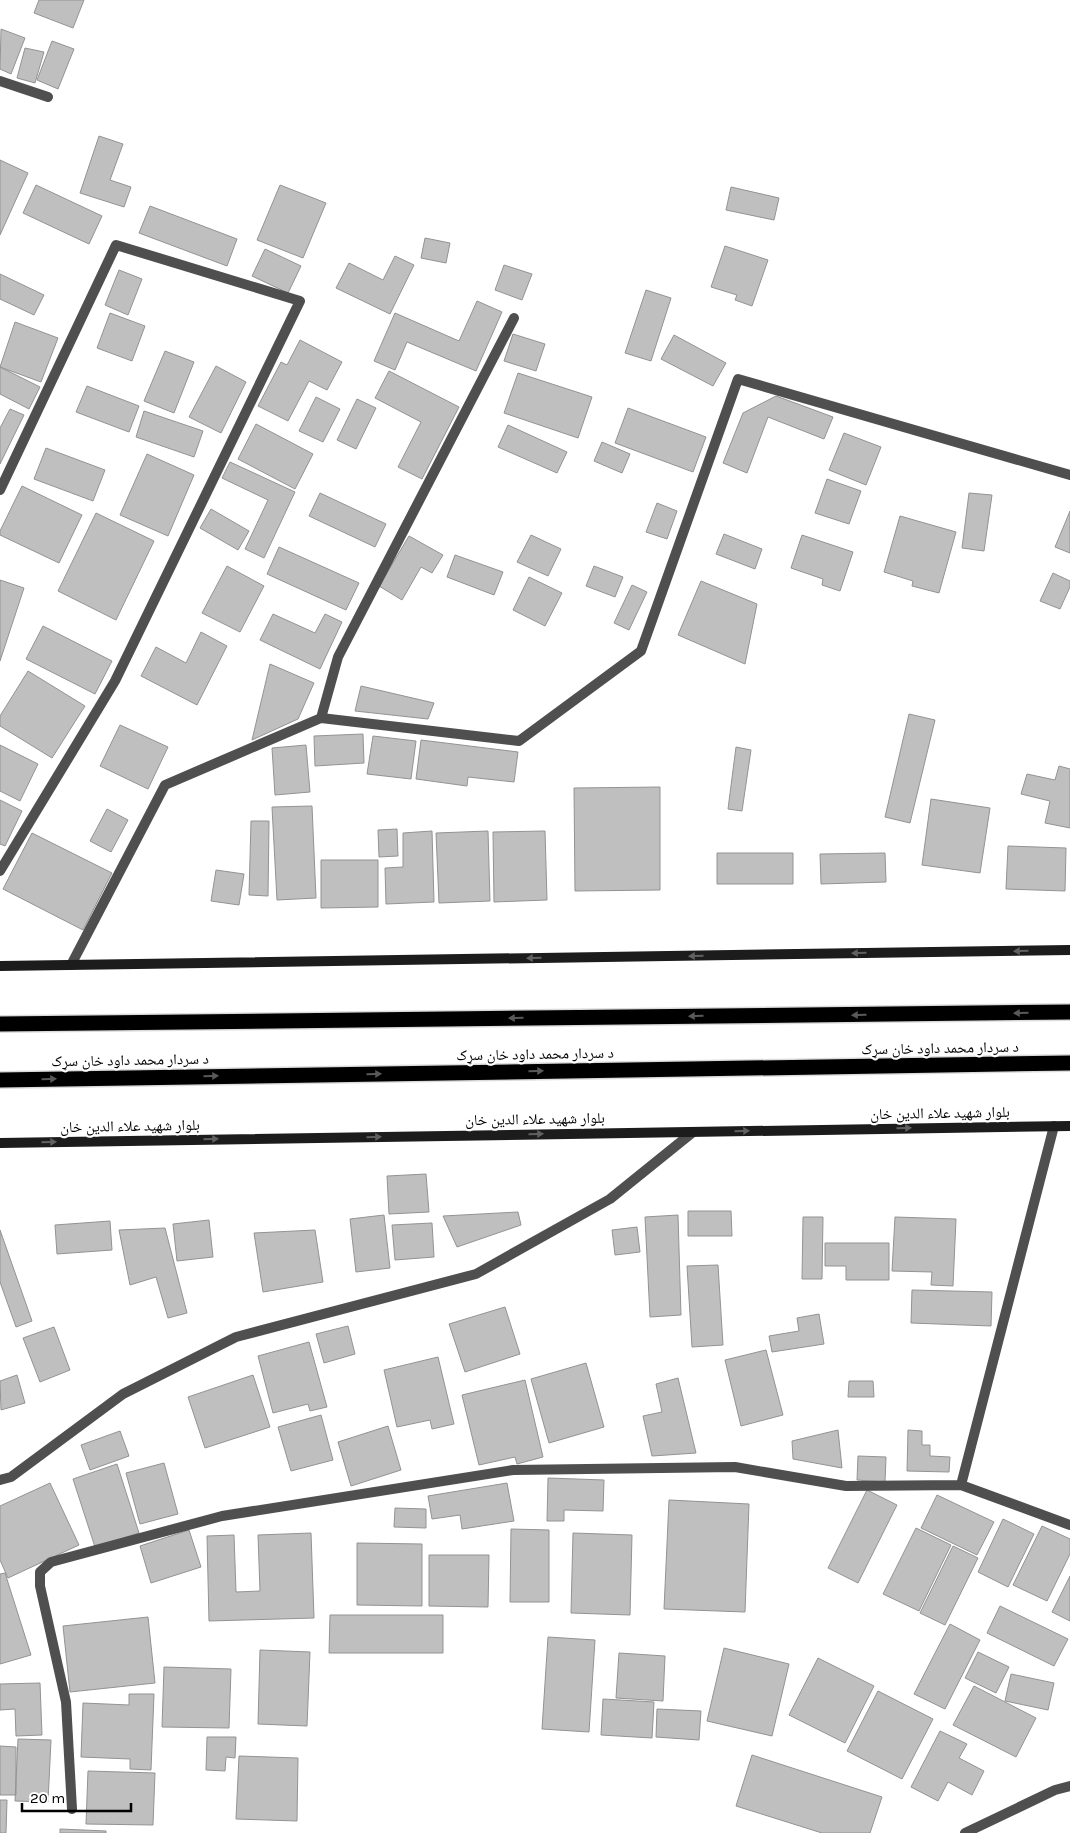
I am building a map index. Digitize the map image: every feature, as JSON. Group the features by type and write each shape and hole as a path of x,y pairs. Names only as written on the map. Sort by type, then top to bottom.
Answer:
{"highway":[{"path":"0,1024 1070,1012"},
{"name":"د سردار محمد داود خان سړک","path":"0,1080 1070,1063"}],"street":[{"path":"0,81 48,97"},
{"path":"0,490 116,245 300,301 115,682 0,871"},
{"path":"320,718 338,657 514,318"},
{"path":"71,965 165,785 320,718 519,741 641,651 738,379 1070,475"},
{"path":"0,966 1070,950"},
{"path":"961,1485 1054,1126"},
{"name":"بلوار شهید علاء الدین خان","path":"0,1143 1070,1126"},
{"path":"0,1480 11,1477 123,1394 236,1337 476,1274 610,1199 693,1132"},
{"path":"72,1809 66,1702 40,1586 40,1572 51,1562 222,1516 513,1470 735,1467 846,1486 961,1485 1070,1525"},
{"path":"964,1833 1055,1790 1070,1786"}],"building":[{"path":"39,0 84,0 73,28 34,13"},
{"path":"1,29 25,38 11,74 0,69"},
{"path":"52,41 74,49 58,89 37,80"},
{"path":"25,48 44,52 35,83 17,78"},
{"path":"99,136 123,144 110,180 131,187 124,207 80,193"},
{"path":"0,160 28,173 0,235"},
{"path":"36,185 102,216 89,244 23,213"},
{"path":"280,185 326,203 303,258 257,240"},
{"path":"731,187 779,198 774,220 726,210"},
{"path":"150,206 237,239 227,266 139,233"},
{"path":"425,238 450,243 446,263 421,258"},
{"path":"725,246 768,260 752,306 735,300 737,295 711,287"},
{"path":"265,249 301,266 288,293 252,276"},
{"path":"395,256 414,265 390,314 336,288 349,263 383,280"},
{"path":"504,265 532,274 522,300 495,290"},
{"path":"119,270 142,279 128,315 105,305"},
{"path":"0,274 44,295 34,315 0,299"},
{"path":"646,290 671,298 651,361 625,353"},
{"path":"477,301 502,312 476,371 407,342 395,370 374,361 395,313 459,341"},
{"path":"110,313 145,326 132,361 97,348"},
{"path":"15,322 58,338 41,382 0,367"},
{"path":"513,334 545,344 536,371 504,361"},
{"path":"674,335 726,363 713,386 661,359"},
{"path":"300,340 342,362 327,390 309,381 288,421 258,406 281,362 287,365"},
{"path":"165,351 194,362 174,413 144,401"},
{"path":"216,366 246,382 221,433 189,417"},
{"path":"0,367 40,387 29,409 0,394"},
{"path":"389,371 459,407 422,479 398,467 421,422 375,398"},
{"path":"518,373 592,397 578,438 504,413"},
{"path":"87,386 139,406 129,432 76,412"},
{"path":"776,396 833,417 824,439 768,417 747,473 723,463 743,413"},
{"path":"316,397 340,409 323,442 299,431"},
{"path":"357,399 376,408 356,449 337,440"},
{"path":"628,408 706,437 693,472 615,443"},
{"path":"10,409 24,415 0,464 0,428"},
{"path":"144,411 203,431 194,457 136,437"},
{"path":"256,424 313,454 295,489 238,459"},
{"path":"508,425 567,452 557,473 498,447"},
{"path":"844,433 881,447 866,485 829,470"},
{"path":"602,442 630,454 622,473 594,461"},
{"path":"46,448 105,470 93,501 34,479"},
{"path":"147,454 194,475 168,536 120,515"},
{"path":"230,462 295,492 264,558 245,549 268,500 222,478"},
{"path":"827,479 861,491 849,524 815,513"},
{"path":"22,486 82,515 59,563 0,535 0,531"},
{"path":"320,493 386,524 375,547 309,516"},
{"path":"969,493 992,495 984,551 962,548"},
{"path":"657,503 677,511 667,539 646,532"},
{"path":"211,509 249,531 238,550 200,528"},
{"path":"1070,511 1070,553 1055,547"},
{"path":"96,513 154,541 116,620 58,591"},
{"path":"900,516 956,532 939,593 912,586 913,581 884,572"},
{"path":"724,534 762,549 755,569 716,554"},
{"path":"531,535 561,549 548,576 517,562"},
{"path":"802,535 853,552 840,591 822,585 823,579 791,568"},
{"path":"409,536 443,555 432,573 421,567 402,600 379,586"},
{"path":"279,547 359,583 346,610 267,574"},
{"path":"455,555 503,572 494,595 447,577"},
{"path":"227,566 264,586 240,632 202,613"},
{"path":"594,566 623,577 615,597 586,586"},
{"path":"1053,573 1070,581 1070,587 1060,609 1040,601"},
{"path":"529,577 562,593 545,626 513,610"},
{"path":"0,580 24,588 0,661"},
{"path":"701,581 757,604 745,664 678,635"},
{"path":"632,585 647,592 629,630 614,623"},
{"path":"273,614 315,633 325,614 342,622 320,669 260,640"},
{"path":"43,626 112,661 95,694 26,659"},
{"path":"201,632 227,646 197,705 141,676 156,647 186,663"},
{"path":"270,664 314,683 298,719 252,740"},
{"path":"28,671 85,706 52,758 0,726 0,716"},
{"path":"361,686 434,703 428,719 355,711"},
{"path":"909,714 935,720 910,823 885,817"},
{"path":"120,725 168,747 148,789 100,766"},
{"path":"363,734 364,763 315,766 314,736"},
{"path":"373,736 416,741 411,779 367,774"},
{"path":"421,740 518,752 514,782 468,777 467,786 416,779"},
{"path":"0,745 38,764 20,801 0,791"},
{"path":"306,745 310,792 275,795 272,748"},
{"path":"736,747 751,750 742,811 728,809"},
{"path":"1059,766 1070,769 1070,828 1045,823 1050,801 1021,794 1027,774 1055,780"},
{"path":"660,787 660,890 575,891 574,788"},
{"path":"931,799 990,808 980,873 922,865"},
{"path":"0,800 22,811 5,846 0,844"},
{"path":"312,806 316,898 277,900 272,807"},
{"path":"107,809 128,820 111,852 90,841"},
{"path":"251,821 269,821 268,896 249,895"},
{"path":"397,829 398,856 379,857 378,830"},
{"path":"432,831 434,902 386,904 385,868 403,867 403,833"},
{"path":"488,831 490,901 439,903 436,833"},
{"path":"545,831 547,900 494,902 493,832"},
{"path":"32,833 112,873 83,930 3,889"},
{"path":"1008,846 1066,848 1065,891 1006,889"},
{"path":"717,853 793,853 793,884 717,884"},
{"path":"885,853 886,882 821,884 820,854"},
{"path":"321,860 378,860 378,907 321,908"},
{"path":"216,870 244,874 239,905 211,901"},
{"path":"426,1174 429,1212 389,1214 387,1176"},
{"path":"688,1211 731,1211 732,1236 688,1236"},
{"path":"518,1212 521,1225 457,1247 443,1216"},
{"path":"384,1215 390,1268 356,1272 350,1219"},
{"path":"678,1215 681,1315 650,1317 645,1217"},
{"path":"803,1217 823,1217 822,1279 802,1279"},
{"path":"895,1217 956,1219 953,1286 931,1285 932,1272 892,1271"},
{"path":"209,1220 213,1257 177,1261 173,1224"},
{"path":"110,1221 112,1250 57,1254 55,1225"},
{"path":"432,1223 434,1257 395,1260 392,1225"},
{"path":"637,1227 640,1252 615,1255 612,1230"},
{"path":"165,1228 187,1313 168,1318 156,1277 130,1285 119,1230"},
{"path":"0,1230 32,1321 16,1327 0,1282"},
{"path":"315,1230 323,1282 263,1292 254,1233"},
{"path":"825,1243 889,1243 889,1280 846,1280 846,1266 825,1266"},
{"path":"718,1265 723,1345 692,1347 687,1266"},
{"path":"912,1290 992,1292 991,1326 911,1323"},
{"path":"505,1307 520,1354 465,1372 449,1324"},
{"path":"819,1314 824,1344 772,1352 769,1336 799,1331 797,1318"},
{"path":"348,1326 355,1354 324,1363 316,1334"},
{"path":"54,1327 70,1370 40,1382 23,1338"},
{"path":"309,1342 327,1407 310,1411 308,1404 273,1413 258,1356"},
{"path":"766,1350 783,1415 741,1426 725,1360"},
{"path":"438,1357 454,1424 432,1429 430,1420 397,1427 384,1370"},
{"path":"586,1363 604,1427 549,1443 531,1379"},
{"path":"17,1375 25,1403 1,1410 0,1381"},
{"path":"253,1375 270,1427 205,1448 188,1397"},
{"path":"678,1378 696,1453 652,1456 643,1416 662,1412 656,1384"},
{"path":"525,1380 543,1457 517,1464 515,1457 479,1465 462,1395"},
{"path":"849,1381 873,1381 874,1397 848,1397"},
{"path":"321,1415 333,1460 291,1471 278,1427"},
{"path":"388,1426 401,1470 351,1486 338,1442"},
{"path":"838,1430 842,1468 793,1459 792,1441"},
{"path":"908,1430 922,1431 922,1445 930,1445 930,1456 950,1457 949,1472 907,1471"},
{"path":"120,1431 129,1456 90,1470 81,1445"},
{"path":"858,1456 886,1457 885,1482 857,1480"},
{"path":"164,1463 178,1514 140,1524 126,1473"},
{"path":"117,1464 139,1533 95,1547 73,1479"},
{"path":"548,1478 604,1480 603,1511 564,1510 564,1521 547,1521"},
{"path":"50,1483 79,1545 8,1578 0,1560 0,1506"},
{"path":"507,1483 514,1521 462,1529 460,1515 432,1519 428,1496"},
{"path":"867,1490 897,1505 858,1583 828,1568"},
{"path":"937,1495 994,1522 977,1555 921,1528"},
{"path":"669,1500 749,1504 745,1612 664,1609"},
{"path":"395,1508 426,1509 426,1528 394,1527"},
{"path":"1003,1519 1034,1534 1008,1587 978,1572"},
{"path":"1042,1526 1070,1539 1070,1554 1047,1601 1013,1585"},
{"path":"916,1528 951,1545 919,1611 883,1594"},
{"path":"511,1529 549,1530 549,1602 510,1602"},
{"path":"189,1530 201,1567 151,1583 140,1546"},
{"path":"311,1533 314,1618 209,1621 207,1536 234,1535 236,1592 260,1591 258,1535"},
{"path":"573,1533 632,1535 630,1615 571,1613"},
{"path":"357,1543 422,1544 422,1606 357,1605"},
{"path":"953,1546 978,1558 945,1625 920,1613"},
{"path":"429,1555 489,1555 488,1607 429,1606"},
{"path":"5,1573 31,1655 0,1664 0,1574"},
{"path":"1070,1576 1070,1621 1052,1612"},
{"path":"1000,1606 1068,1639 1054,1666 987,1633"},
{"path":"330,1615 443,1615 443,1653 329,1653"},
{"path":"148,1617 155,1683 70,1692 63,1626"},
{"path":"950,1624 980,1640 945,1709 914,1694"},
{"path":"548,1637 595,1640 589,1732 542,1729"},
{"path":"724,1648 789,1664 772,1736 707,1721"},
{"path":"260,1650 310,1652 307,1726 258,1724"},
{"path":"978,1652 1009,1667 996,1693 965,1678"},
{"path":"619,1653 665,1656 663,1701 616,1698"},
{"path":"818,1658 874,1686 845,1743 789,1715"},
{"path":"164,1667 231,1669 229,1728 162,1727"},
{"path":"1011,1674 1054,1683 1048,1710 1005,1701"},
{"path":"40,1683 42,1735 16,1736 15,1709 0,1710 0,1684"},
{"path":"974,1686 1036,1718 1016,1757 953,1725"},
{"path":"878,1691 933,1719 902,1779 847,1751"},
{"path":"129,1694 154,1694 151,1770 130,1769 130,1759 81,1757 83,1703 129,1705"},
{"path":"603,1699 654,1702 652,1738 601,1735"},
{"path":"657,1709 701,1711 699,1740 656,1737"},
{"path":"940,1731 967,1744 959,1758 984,1771 972,1795 948,1782 938,1801 911,1787"},
{"path":"207,1737 236,1737 235,1758 226,1757 225,1771 206,1770"},
{"path":"18,1739 51,1740 48,1802 15,1801"},
{"path":"0,1746 16,1747 16,1795 0,1795"},
{"path":"752,1755 882,1797 870,1833 822,1833 736,1806"},
{"path":"239,1756 298,1758 297,1821 236,1819"},
{"path":"88,1771 155,1773 153,1825 86,1824"},
{"path":"0,1800 7,1800 6,1833 0,1833"},
{"path":"60,1829 106,1831 106,1833 60,1833"}]}
